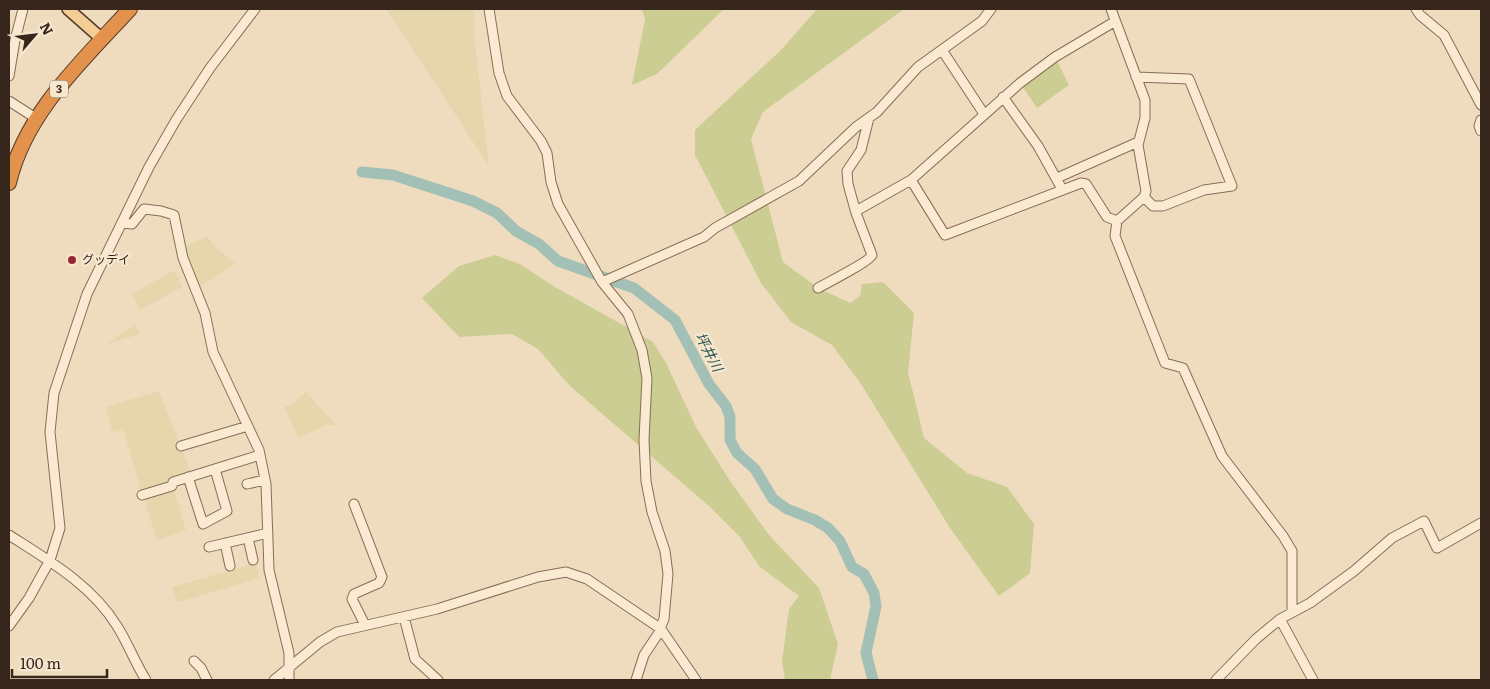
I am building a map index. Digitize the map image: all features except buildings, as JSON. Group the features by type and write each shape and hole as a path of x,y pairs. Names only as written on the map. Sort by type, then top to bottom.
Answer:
{"highway":[{"name":"3","path":"9,183 19,152 37,119 63,85 130,9"}],"main road":[{"path":"68,9 102,39"}],"street":[{"path":"9,76 15,40 24,9"},
{"path":"9,626 29,598 50,560 60,528 50,432 54,393 88,294 120,227 176,120 210,68 255,9"},
{"path":"489,9 499,73 507,96 547,153 551,182 558,204 602,282 628,314 638,335 644,360 647,378 644,440 646,482 652,512 668,564 667,604 661,629 644,655 636,680"},
{"path":"602,282 704,237 715,228 799,181 856,127 877,112 918,66 982,21 991,9"},
{"path":"1111,9 1114,22 1145,100 1146,111 1138,142 1146,184 1144,197 1117,221 1115,236 1165,363 1183,368 1222,456 1262,507 1292,551 1292,611"},
{"path":"1416,9 1420,15 1444,35 1481,105"},
{"path":"856,211 911,180 1003,97 1054,57 1114,22"},
{"path":"942,50 984,114"},
{"path":"1136,77 1189,79 1232,186 1204,190 1163,206 1153,206 1144,197"},
{"path":"1003,97 1057,178 1062,189"},
{"path":"9,101 37,119"},
{"path":"818,288 870,259 869,244 856,211 848,184 847,170 861,150 869,118"},
{"path":"1481,120 1479,126 1481,131"},
{"path":"1057,178 1138,142"},
{"path":"911,180 944,235 1075,183 1086,184 1107,217 1117,221"},
{"path":"120,227 132,224 144,210 161,211 174,216 183,258 205,313 213,352 260,455 265,480 269,570 289,653 289,680"},
{"path":"181,446 248,426"},
{"path":"142,495 172,486 173,482 260,455"},
{"path":"188,477 203,524 227,512 215,469"},
{"path":"247,484 265,480"},
{"path":"354,504 382,577 379,583 354,594 352,600 365,625"},
{"path":"1216,680 1280,619 1310,602 1354,572 1392,538 1424,521 1437,548 1481,524"},
{"path":"210,547 268,533"},
{"path":"9,535 50,560 99,602 117,625 146,680"},
{"path":"248,538 252,560"},
{"path":"225,544 230,566"},
{"path":"274,680 320,642 337,632 437,609 538,577 566,572 587,579 661,629 696,680"},
{"path":"404,617 415,659 438,680"},
{"path":"1280,619 1313,680"},
{"path":"194,660 201,668 207,680"}],"shaded area":[{"path":"386,9 474,9 475,43 489,166"},
{"path":"207,236 216,248 236,263 199,288 189,268 186,246"},
{"path":"175,270 182,287 140,310 132,294"},
{"path":"136,324 140,334 105,345"},
{"path":"159,391 191,473 190,476 145,492 141,490 124,432 122,430 114,432 112,430 106,407"},
{"path":"306,392 336,425 325,425 299,438 284,407 292,404"},
{"path":"173,486 186,530 159,540 156,539 144,498"},
{"path":"256,563 259,578 179,602 176,601 172,587"}],"green space":[{"path":"642,9 724,9 657,74 632,85 645,19"},
{"path":"817,9 904,9 763,112 751,139 783,262 818,288 850,303 860,296 862,284 883,282 914,313 908,372 924,438 967,473 1007,487 1034,524 1030,573 999,596 950,528 861,384 832,345 791,322 761,283 695,155 695,130 780,51"},
{"path":"1055,57 1069,85 1037,108 1020,83"},
{"path":"495,255 520,264 555,287 653,342 666,363 696,427 730,481 769,535 819,588 838,644 830,680 785,680 782,661 789,609 799,596 759,566 740,537 709,506 570,386 538,349 512,334 459,337 422,298 459,266"}],"waterway":[{"name":"坪井川","path":"362,172 393,175 473,201 497,213 516,231 539,244 558,261 634,288 675,320 709,384 726,406 730,417 730,440 737,453 755,469 773,499 787,509 815,520 828,528 840,541 852,567 864,574 874,593 876,606 866,653 873,680"}],"place":[{"name":"グッデイ","path":"72,260"}]}
